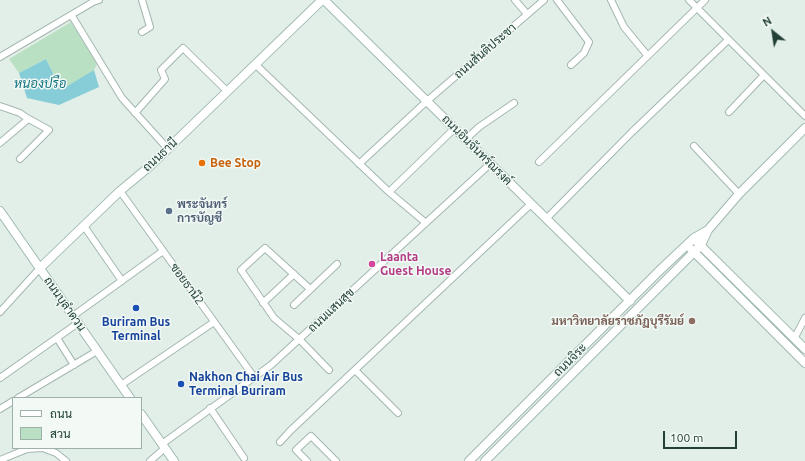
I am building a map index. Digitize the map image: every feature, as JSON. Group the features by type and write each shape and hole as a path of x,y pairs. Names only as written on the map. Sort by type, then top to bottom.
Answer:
{"main road":[{"name":"ถนนธานี","path":"40,268 120,191 168,149 323,0"},
{"name":"ถนนอินจันทร์ณรงค์","path":"323,0 630,301"},
{"name":"ถนนจิระ","path":"485,461 701,245 708,230 738,194 805,128"},
{"name":"ถนนบุลำดวน","path":"1,214 129,397"},
{"name":"ถนนจิระ","path":"469,461 694,238 708,230"},
{"path":"694,238 805,349"},
{"path":"687,245 805,363"},
{"path":"142,415 174,461"},
{"path":"508,422 506,427 508,430 516,430"},
{"path":"499,431 504,430 507,432 507,438"}],"street":[{"path":"0,57 72,16 93,2 99,0"},
{"path":"142,0 150,27 142,32"},
{"path":"515,0 527,14"},
{"name":"ถนนสันติประชา","path":"359,164 427,101 544,0"},
{"path":"557,0 589,42 584,53 571,65"},
{"path":"611,0 624,27 647,55"},
{"path":"689,0 805,116"},
{"path":"539,162 696,7 705,0"},
{"path":"72,16 122,98 168,149"},
{"path":"546,219 632,132 728,40"},
{"path":"135,113 165,79 161,70 184,48 227,91"},
{"path":"255,64 389,192 426,222"},
{"path":"729,112 764,75"},
{"path":"466,139 479,127 514,103"},
{"path":"0,106 20,113 49,130 20,159"},
{"path":"0,143 26,121 27,118"},
{"path":"389,192 454,128"},
{"path":"694,146 738,194"},
{"name":"ถนนแสนสุข","path":"150,461 163,446 210,408 254,377 300,340 490,164"},
{"name":"ซอยธานี2","path":"120,191 254,377"},
{"path":"280,442 531,204"},
{"path":"84,226 122,281"},
{"path":"310,289 265,248 241,270 262,303 274,318 300,340 329,370"},
{"path":"0,378 57,338 122,281 163,251"},
{"path":"294,305 338,264"},
{"name":"ถนนธานี","path":"0,312 40,268"},
{"path":"262,303 294,274"},
{"path":"794,339 805,318"},
{"path":"121,385 214,322"},
{"path":"57,338 74,365"},
{"path":"20,397 97,351"},
{"path":"355,370 398,413"},
{"path":"0,409 12,402"},
{"path":"210,408 244,458"},
{"path":"307,461 296,450 311,436 336,461"},
{"path":"0,460 27,449"},
{"path":"46,449 56,453 66,461"}],"green space":[{"path":"71,22 97,64 94,70 61,91 46,59 19,73 9,59"}],"water":[{"name":"หนองปรือ","path":"46,59 61,90 94,70 99,87 59,105 27,98 19,73"}],"place":[{"name":"Bee Stop","path":"202,163"},
{"name":"พระจันทร์ การบัญชี","path":"169,211"},
{"name":"Laanta Guest House","path":"372,264"},
{"name":"Buriram Bus Terminal","path":"136,308"},
{"name":"มหาวิทยาลัยราชภัฏบุรีรัมย์","path":"692,321"},
{"name":"Nakhon Chai Air Bus Terminal Buriram","path":"181,384"}]}
